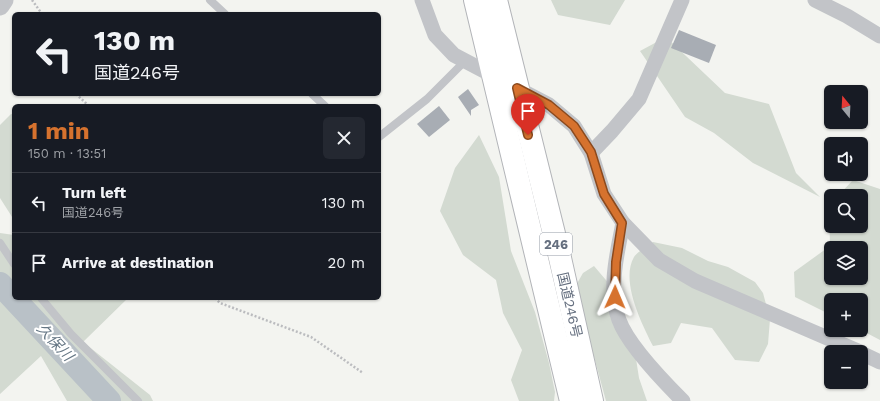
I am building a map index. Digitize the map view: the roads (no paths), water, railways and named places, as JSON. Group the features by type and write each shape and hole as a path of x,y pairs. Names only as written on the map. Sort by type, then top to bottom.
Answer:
{"highway":[{"name":"国道246号","path":"476,0 570,401"},
{"name":"国道246号","path":"496,0 560,258 592,401"}],"street":[{"path":"0,6 4,0"},
{"path":"422,0 435,35 454,55 549,105 574,126 591,152 604,194 622,223 659,260 695,280 844,345"},
{"path":"591,152 612,131 639,99 682,0"},
{"path":"815,0 847,16 880,36"},
{"path":"622,223 616,262 615,297 619,320 634,346 683,401"},
{"path":"868,356 880,362"}],"lane":[{"path":"210,0 223,12"},
{"path":"381,135 427,99 465,61"},
{"path":"314,96 323,104"},
{"path":"0,243 12,261"},
{"path":"43,300 71,334 138,401"}],"waterway":[{"name":"久保川","path":"0,284 12,297"},
{"name":"久保川","path":"15,300 109,401"}]}
